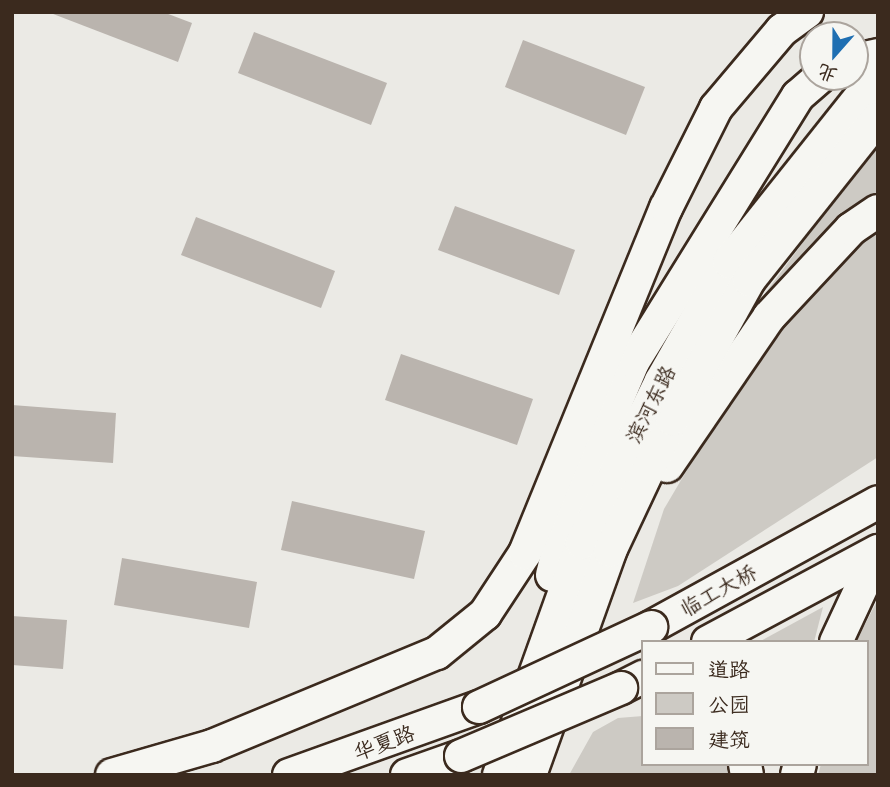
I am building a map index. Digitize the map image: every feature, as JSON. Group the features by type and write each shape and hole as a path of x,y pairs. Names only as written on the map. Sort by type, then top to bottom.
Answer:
{"main road":[{"path":"112,775 212,746 437,653 485,614 525,553 666,208 716,108 782,30 807,12"},
{"name":"滨河东路","path":"499,775 540,646 611,481 729,262 878,75"},
{"path":"540,646 565,520 621,387 700,245 806,91"},
{"name":"滨河东路","path":"530,775 541,737 610,551 672,419 749,281 878,118"},
{"path":"610,551 769,317 851,229 878,211"},
{"name":"临工大桥","path":"479,707 651,626 878,502"},
{"path":"837,640 878,551"},
{"name":"临工大桥","path":"712,640 878,551"},
{"path":"473,766 636,687"},
{"path":"473,766 520,702"},
{"name":"华夏路","path":"289,775 479,707"},
{"path":"537,775 541,737"},
{"name":"华夏路","path":"407,775 473,766"}],"green space":[{"path":"878,145 878,194 755,307 837,197"},
{"path":"878,228 878,457 678,586 633,603 664,509 736,387 792,313"},
{"path":"878,599 878,775 818,775 820,766 869,766 869,640 857,640"},
{"path":"823,607 815,640 763,640"},
{"path":"642,716 642,766 730,766 733,775 569,775 593,732 618,718"}],"building":[{"path":"48,12 163,12 192,23 178,62"},
{"path":"254,32 387,83 371,125 238,73"},
{"path":"523,40 645,87 626,135 505,87"},
{"path":"455,206 575,250 559,295 438,250"},
{"path":"196,217 335,271 321,308 181,255"},
{"path":"401,354 533,399 517,445 385,400"},
{"path":"12,405 116,413 113,463 12,456"},
{"path":"292,501 425,531 414,579 281,550"},
{"path":"122,558 257,582 249,628 114,605"},
{"path":"12,616 67,620 63,669 12,665"}]}
